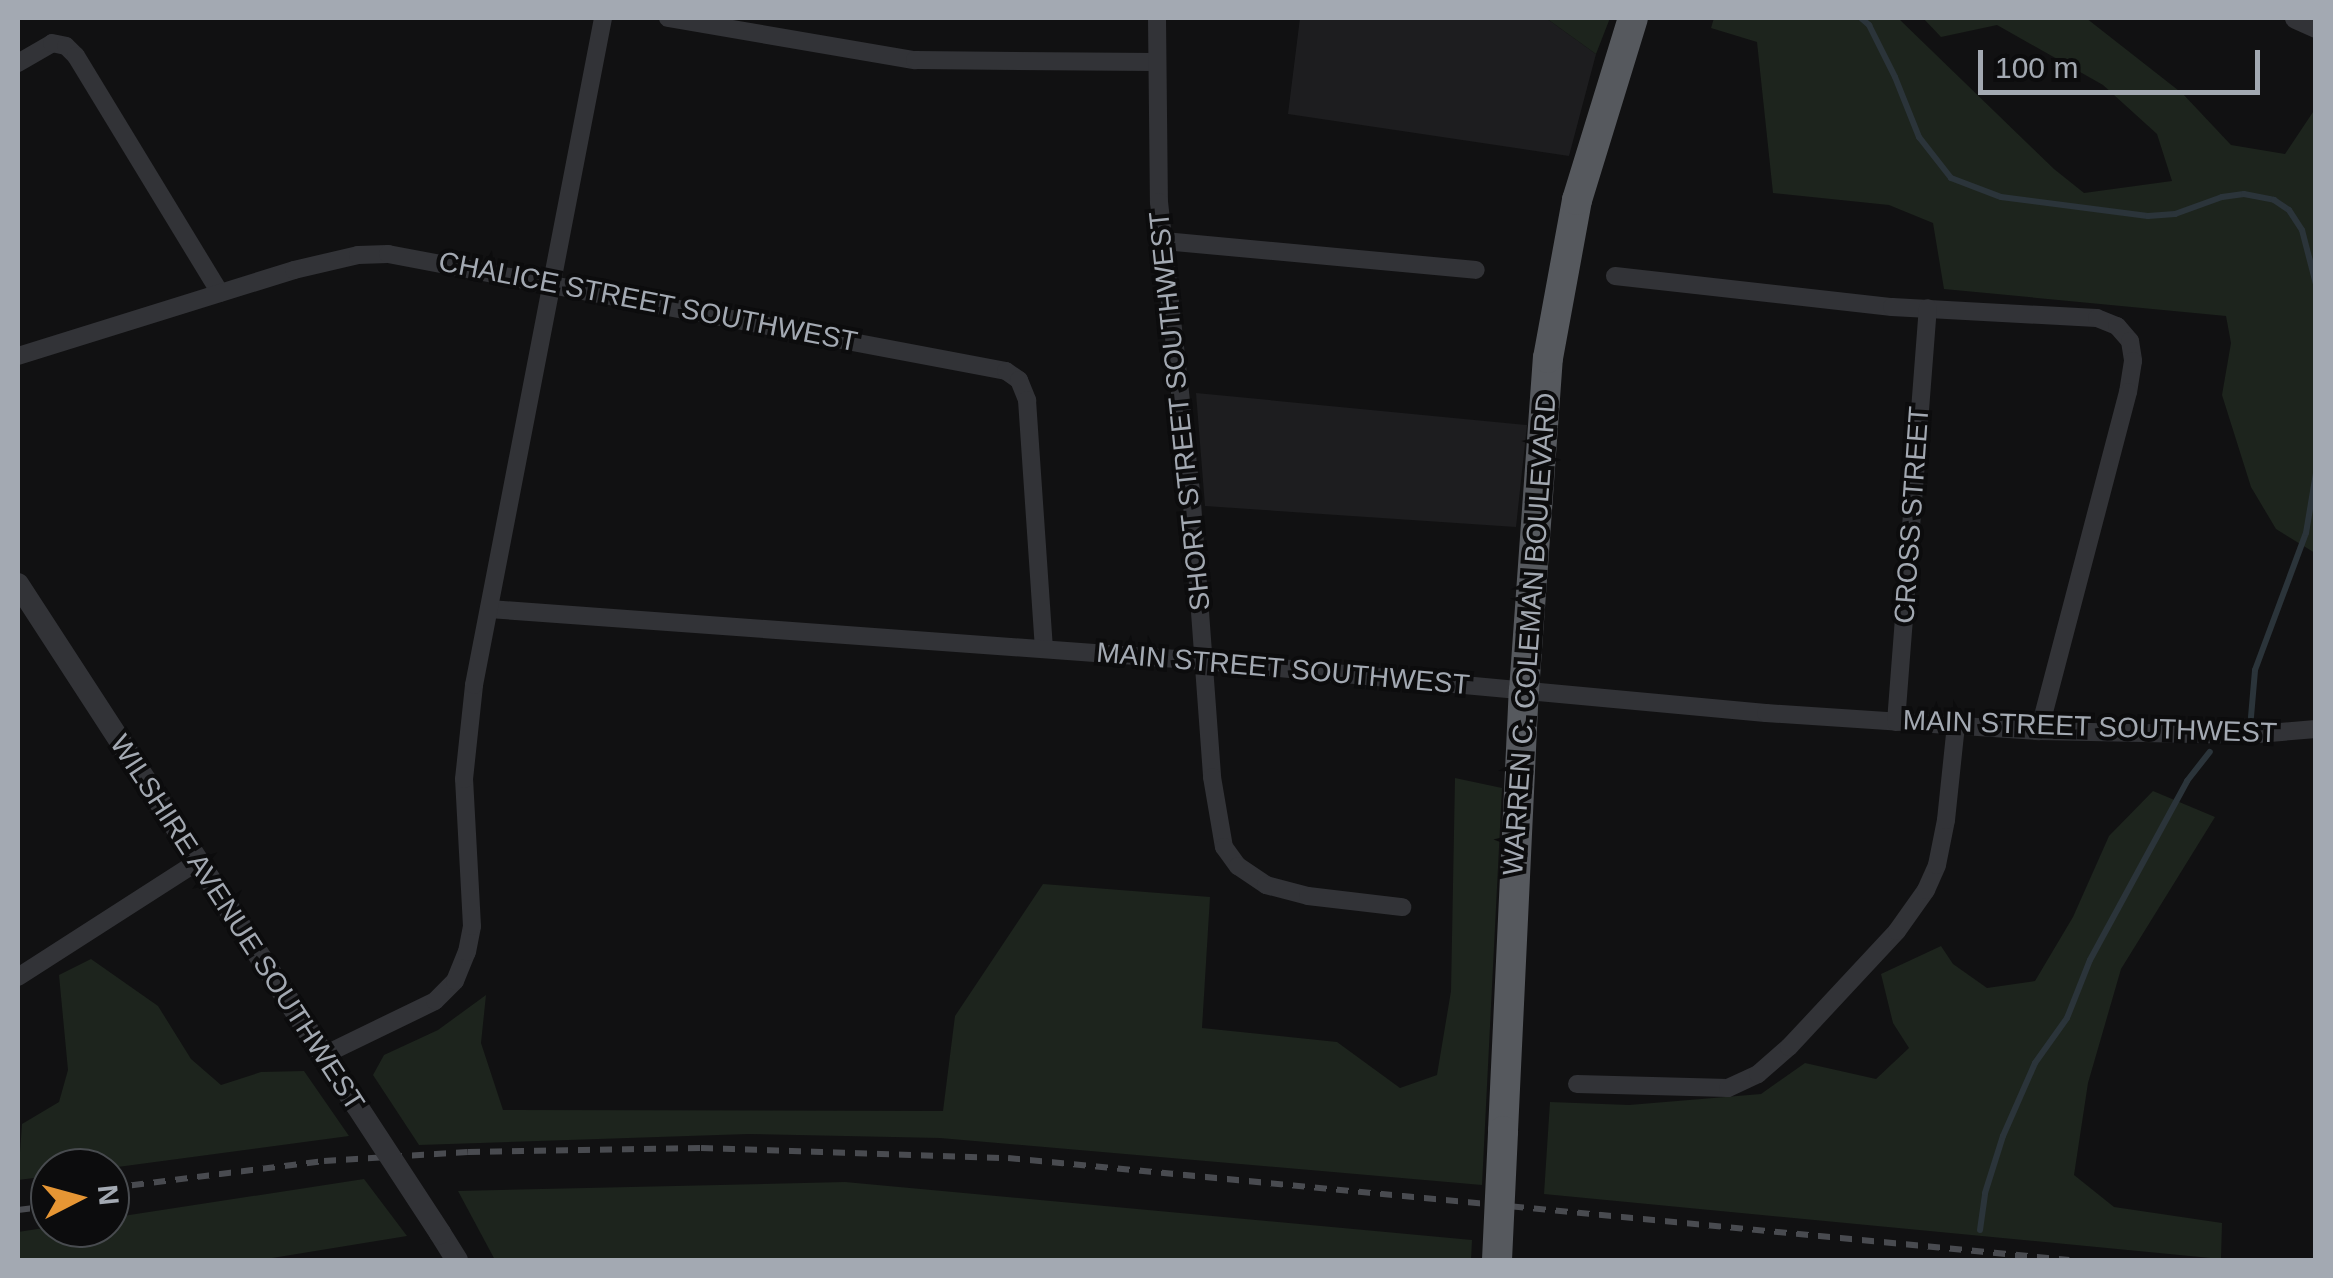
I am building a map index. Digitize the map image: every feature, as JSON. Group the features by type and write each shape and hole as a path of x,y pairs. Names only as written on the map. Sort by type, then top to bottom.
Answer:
{"highway":[{"name":"WARREN C. COLEMAN BOULEVARD","path":"1497,1260 1540,438 1556,310 1589,154 1633,18"}],"street":[{"path":"324,1055 435,1002 455,981 467,952 472,926 464,779 474,684 603,18"},
{"path":"668,18 916,60 1156,62"},
{"name":"SHORT STREET SOUTHWEST","path":"1157,18 1164,240 1217,814 1224,847 1252,879 1280,889 1402,906"},
{"path":"2296,18 2316,27"},
{"path":"18,63 52,42 76,56 220,293"},
{"path":"1164,240 1476,270"},
{"name":"CHALICE STREET SOUTHWEST","path":"18,356 220,293 358,255 388,254 1006,371 1018,380 1027,400 1044,648"},
{"path":"1615,276 1928,308 2098,318 2116,326 2130,341 2133,361 2128,392 2039,731"},
{"name":"CROSS STREET","path":"1896,722 1928,308"},
{"name":"WILSHIRE AVENUE SOUTHWEST","path":"18,584 458,1260"},
{"name":"MAIN STREET SOUTHWEST","path":"489,609 1204,660 1896,722 2039,731 2246,736 2316,730"},
{"path":"1577,1084 1728,1088 1758,1074 1788,1047 1897,931 1926,890 1937,865 1946,820 1956,725"},
{"path":"18,977 197,862"}],"shaded area":[{"path":"1300,18 1546,18 1596,54 1569,156 1288,114"},
{"path":"1546,18 1610,18 1596,54"},
{"path":"1714,18 1898,18 2054,169 2084,193 2172,181 2157,134 2103,85 1997,25 1941,37 1923,18 2086,18 2183,94 2231,145 2285,154 2315,109 2315,553 2276,529 2251,487 2222,395 2231,343 2226,316 1944,289 1933,223 1889,205 1773,193 1757,42 1711,28"},
{"path":"1196,393 1527,425 1516,527 1205,506"},
{"path":"1455,778 1502,788 1482,1185 940,1138 748,1134 419,1145 373,1075 384,1055 438,1030 486,995 481,1043 503,1110 943,1111 955,1016 1043,884 1210,897 1202,1028 1337,1042 1400,1088 1437,1075 1451,991"},
{"path":"2153,791 2215,817 2121,969 2088,1083 2074,1175 2114,1207 2222,1223 2221,1259 1544,1194 1550,1102 1629,1105 1761,1094 1805,1063 1876,1079 1909,1048 1893,1023 1881,974 1941,946 1953,964 1987,988 2035,981 2073,917 2109,836"},
{"path":"91,959 158,1006 191,1059 221,1085 261,1072 304,1071 349,1136 130,1165 130,1148 30,1148 30,1178 18,1180 22,1124 59,1102 68,1070 59,975"},
{"path":"364,1179 407,1236 260,1260 18,1260 18,1232 30,1230 30,1248 130,1248 130,1215"},
{"path":"845,1182 1472,1240 1471,1260 495,1260 458,1191"}],"waterway":[{"path":"1861,18 1869,25 1895,77 1919,137 1951,178 2001,197 2148,216 2175,214 2222,197 2244,194 2274,200 2289,210 2302,230 2316,284"},
{"path":"2251,717 2255,670 2306,533 2316,473"},
{"path":"1980,1230 1985,1193 2003,1136 2035,1063 2067,1018 2090,960 2187,781 2210,752"}],"railway":[{"path":"130,1185 324,1161 468,1152 701,1148 1008,1158 2069,1260"},
{"path":"18,1210 30,1208"}]}
